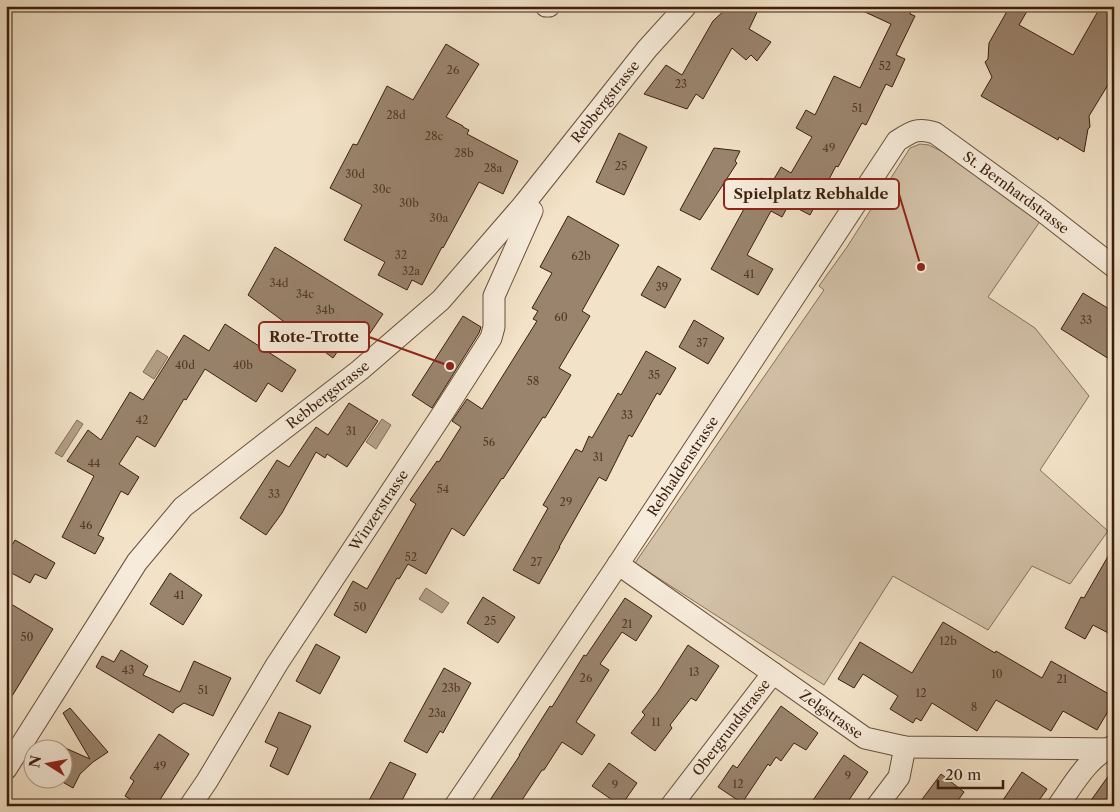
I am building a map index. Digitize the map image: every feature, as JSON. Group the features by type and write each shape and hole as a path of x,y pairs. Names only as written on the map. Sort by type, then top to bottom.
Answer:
{"street":[{"name":"Rebbergstrasse","path":"6,769 137,562 183,507 360,370 441,300 524,204 647,49 686,6"},
{"name":"St. Bernhardstrasse","path":"913,131 925,130 934,133 1041,210 1114,267"},
{"name":"Rebhaldenstrasse","path":"455,806 618,564 897,141 913,131"},
{"name":"Winzerstrasse","path":"190,806 277,664 491,338 494,327 494,296 532,210 524,204"},
{"name":"Zelgstrasse","path":"618,564 865,738 905,747 1111,748"},
{"name":"Obergrundstrasse","path":"671,806 773,673"},
{"path":"877,806 899,777 905,747"},
{"path":"1058,806 1086,768 1111,748"}],"shaded area":[{"path":"920,144 929,145 957,159 1041,220 988,297 1035,328 1089,396 1040,470 1108,531 1070,584 1032,566 988,630 893,576 824,685 635,563 824,290 819,286 847,247 910,148"},
{"path":"157,350 168,357 154,379 143,372"},
{"path":"382,419 391,425 376,449 366,442"},
{"path":"77,420 83,424 62,457 55,453"},
{"path":"426,588 449,603 442,613 419,599"}],"building":[{"path":"729,6 760,6 749,29 771,42 757,61 751,55 746,60 732,48 703,99 696,94 687,109 644,94 666,65 682,75 713,21"},
{"path":"852,6 913,6 910,14 915,16 896,55 905,59 892,87 886,84 866,125 862,123 810,215 789,204 782,217 771,211 747,255 773,269 758,295 711,269 761,178 771,184 781,167 791,173 812,137 796,128 806,110 815,115 834,76 860,88 891,24"},
{"path":"1010,6 1030,6 1019,25 1073,55 1101,6 1114,6 1114,75 1089,116 1090,127 1084,152 1059,137 1058,140 981,96 992,77 985,62 988,59 989,43"},
{"path":"446,44 479,64 446,117 469,130 467,134 518,161 503,194 479,182 422,285 412,280 407,290 378,275 385,262 344,240 362,205 330,188 353,144 357,145 387,86 413,100"},
{"path":"619,133 647,147 624,195 596,182"},
{"path":"714,148 740,151 735,161 737,163 700,220 680,210"},
{"path":"568,216 619,245 582,311 590,316 559,368 571,375 545,418 543,417 464,536 452,528 426,574 408,564 399,579 397,578 366,633 334,615 353,581 367,589 416,504 410,500 437,461 439,462 461,427 452,421 467,399 482,409 537,321 533,319 538,311 532,308 552,273 540,267"},
{"path":"275,247 383,314 362,345 349,335 333,358 248,295"},
{"path":"658,266 681,279 665,308 641,295"},
{"path":"1083,293 1114,312 1114,362 1061,329"},
{"path":"463,316 481,327 479,333 432,408 412,395"},
{"path":"694,320 724,338 708,364 679,347"},
{"path":"225,324 296,370 282,392 268,383 256,402 205,369 155,447 137,436 119,464 139,477 128,495 121,491 98,535 104,538 95,554 62,537 94,476 67,461 88,430 101,440 130,392 143,400 184,335 209,351"},
{"path":"646,351 676,368 660,395 657,393 632,437 629,435 606,481 599,477 539,584 513,570 548,508 543,505 576,449 582,452 589,436 592,438 618,393 621,395"},
{"path":"349,403 378,421 347,467 327,454 325,458 316,452 282,513 266,535 240,518 277,460 289,467 316,427 328,435"},
{"path":"15,540 55,563 46,579 35,574 30,583 6,570 6,555"},
{"path":"1114,546 1114,636 1093,625 1085,639 1065,628 1081,597 1084,598"},
{"path":"170,573 202,595 183,625 150,604"},
{"path":"483,597 515,617 498,643 467,623"},
{"path":"625,598 652,616 636,641 622,632 600,664 609,670 576,722 595,735 582,755 562,742 518,806 486,806 584,655 586,656"},
{"path":"6,601 53,629 6,706"},
{"path":"943,622 1042,678 1051,661 1114,697 1114,701 1097,730 1063,711 1051,731 996,700 977,731 932,703 921,721 916,718 913,723 890,709 898,696 863,674 854,688 838,679 860,642 912,673"},
{"path":"316,644 340,657 320,694 296,681"},
{"path":"688,645 719,666 696,701 691,698 670,725 672,728 655,751 631,733 645,715 642,712 657,693"},
{"path":"121,650 148,666 143,675 180,692 194,661 231,678 213,716 184,703 175,709 173,713 96,667 102,656 114,662"},
{"path":"444,668 471,683 443,733 440,731 427,753 404,741"},
{"path":"781,706 818,733 806,750 794,743 781,761 776,757 770,766 768,764 742,803 718,787 733,765 737,768"},
{"path":"70,708 108,752 80,774 73,788 72,751 90,759 63,713"},
{"path":"279,712 311,726 288,775 270,766 278,748 265,742"},
{"path":"159,734 189,754 156,806 125,806 130,799 125,796 134,781 130,778"},
{"path":"844,755 868,772 845,806 809,806"},
{"path":"390,762 416,774 399,806 366,806"},
{"path":"609,763 637,783 621,806 592,786"},
{"path":"1114,768 1114,806 1087,806"},
{"path":"1022,772 1047,789 1035,806 999,806"},
{"path":"941,774 964,792 954,806 917,806"}],"place":[{"name":"Spielplatz Rebhalde","path":"921,267"},
{"name":"Rote-Trotte","path":"450,366"}]}
